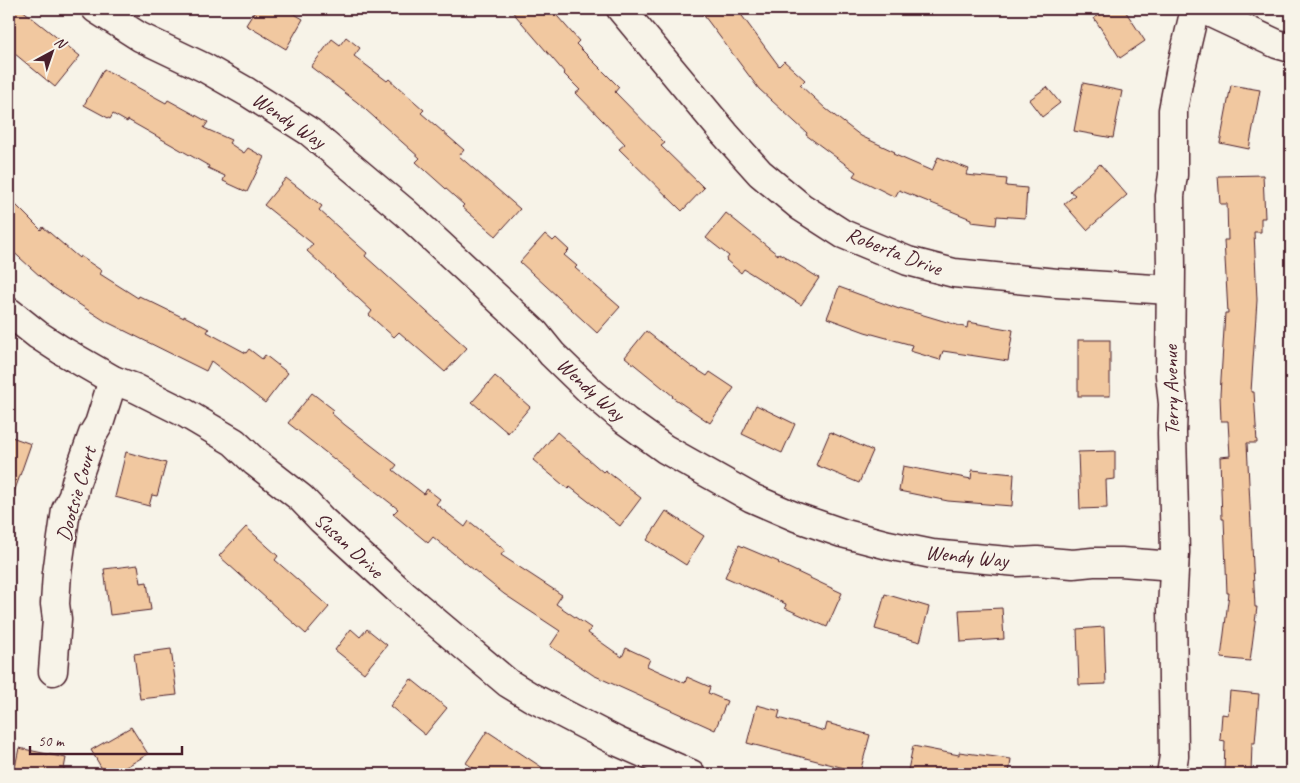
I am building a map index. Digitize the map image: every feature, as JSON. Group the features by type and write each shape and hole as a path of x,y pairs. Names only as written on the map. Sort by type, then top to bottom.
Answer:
{"street":[{"name":"Wendy Way","path":"96,9 140,37 205,68 247,92 310,132 406,214 535,333 552,354 626,422 688,463 752,498 842,533 888,546 932,554 1018,562 1037,561 1073,564 1121,562 1174,566"},
{"name":"Roberta Drive","path":"621,9 760,173 801,207 843,234 908,261 954,274 1170,290"},
{"name":"Terry Avenue","path":"1171,774 1174,756 1172,609 1174,566 1172,434 1174,404 1170,375 1170,196 1173,175 1174,110 1180,73 1195,9"},
{"path":"1202,9 1277,44 1291,48"},
{"name":"Susan Drive","path":"9,312 38,335 113,380 135,388 185,413 234,442 255,462 300,498 405,596 508,683 616,741 691,774"},
{"name":"Dootsie Court","path":"54,671 57,619 55,604 56,573 66,510 73,496 76,482 99,424 113,380"}],"building":[{"path":"9,9 21,9 80,56 55,87 9,49"},
{"path":"256,9 286,9 303,19 286,49 246,25"},
{"path":"510,9 551,9 579,41 576,44 619,87 615,92 665,143 661,146 704,188 682,211 619,149 625,144 576,93 580,90 564,74"},
{"path":"699,9 737,9 779,66 784,61 805,80 800,85 826,109 861,136 895,152 893,154 932,171 938,157 969,169 966,175 1007,179 1006,186 1027,188 1025,218 997,216 996,225 971,222 971,219 899,190 895,197 853,176 856,172 806,135 807,133 759,89"},
{"path":"1108,9 1124,9 1145,41 1120,58 1094,18"},
{"path":"346,37 360,48 354,56 387,81 389,79 424,110 421,113 464,150 459,156 520,209 496,236 462,207 464,205 416,162 420,158 357,102 311,67 332,39 340,45"},
{"path":"104,69 166,103 168,100 208,122 204,128 231,140 229,143 244,153 248,148 264,157 247,192 223,181 225,176 208,168 209,166 128,120 127,122 113,114 110,119 84,105"},
{"path":"1083,83 1122,91 1113,138 1074,131"},
{"path":"1231,85 1260,90 1249,149 1220,143"},
{"path":"1047,87 1060,103 1042,117 1029,100"},
{"path":"1100,164 1127,195 1087,230 1064,204 1075,195 1070,191"},
{"path":"1263,175 1265,218 1261,218 1261,232 1254,232 1257,300 1251,392 1254,392 1257,443 1247,443 1255,607 1257,607 1250,661 1221,658 1229,593 1227,593 1224,519 1222,519 1220,457 1230,456 1228,421 1221,421 1220,395 1225,313 1228,313 1224,240 1228,240 1227,204 1220,204 1218,176"},
{"path":"286,178 322,206 319,210 367,253 365,256 467,348 445,372 399,332 394,337 369,315 372,311 307,251 313,244 264,205"},
{"path":"9,198 41,230 43,227 79,258 80,256 102,271 100,274 138,298 139,296 184,318 184,316 209,329 207,332 246,353 249,349 262,359 265,355 288,373 265,403 211,361 206,371 105,321 51,286 9,248"},
{"path":"726,213 778,255 779,253 819,278 801,305 744,269 741,273 726,260 729,256 706,238"},
{"path":"545,234 553,241 556,238 569,250 564,255 577,266 575,268 620,307 597,333 520,262"},
{"path":"839,287 899,309 967,328 968,322 1013,330 1008,361 943,351 940,360 910,351 912,345 865,332 827,318"},
{"path":"646,331 693,368 707,376 710,372 734,388 710,423 672,397 625,357"},
{"path":"1078,340 1110,340 1110,396 1078,396"},
{"path":"495,376 530,407 508,433 472,402"},
{"path":"312,393 334,410 331,413 345,425 397,465 393,470 424,494 427,489 440,499 436,504 465,527 469,521 505,550 501,555 562,595 556,604 591,628 588,633 622,657 626,648 650,659 647,666 685,683 687,677 710,687 708,693 727,701 715,730 593,675 550,646 560,631 504,594 433,537 428,543 393,514 398,509 288,423"},
{"path":"756,405 795,424 782,453 742,434"},
{"path":"557,432 603,472 605,470 641,498 620,526 570,487 568,489 533,460"},
{"path":"830,432 873,451 859,483 816,465"},
{"path":"9,436 31,444 11,501 9,501"},
{"path":"1115,451 1115,479 1106,480 1107,508 1080,509 1078,452"},
{"path":"126,452 166,463 157,496 152,495 149,506 115,497"},
{"path":"903,466 971,479 972,470 1014,474 1012,506 948,501 899,491"},
{"path":"666,511 704,536 686,565 647,540"},
{"path":"246,527 278,556 275,560 329,607 306,634 219,556"},
{"path":"739,545 842,593 827,627 785,608 786,604 725,577"},
{"path":"138,565 141,583 147,582 151,610 110,615 104,569"},
{"path":"885,594 929,607 920,642 875,629"},
{"path":"1002,608 1004,639 961,642 959,610"},
{"path":"1104,627 1106,684 1079,685 1077,629"},
{"path":"351,629 360,637 367,629 387,645 364,673 335,650"},
{"path":"171,649 177,695 140,699 134,654"},
{"path":"411,679 447,708 425,735 390,706"},
{"path":"1230,691 1259,694 1255,743 1252,743 1251,774 1224,774 1225,741 1220,740 1222,714 1228,715"},
{"path":"757,705 780,711 778,718 825,731 827,723 870,735 860,772 747,743"},
{"path":"131,727 148,754 114,774 105,774 91,750"},
{"path":"487,731 552,774 482,774 466,763"},
{"path":"913,746 959,755 959,752 1011,759 1009,774 927,774 908,770"},
{"path":"19,748 66,758 63,774 25,774 14,772"}]}
